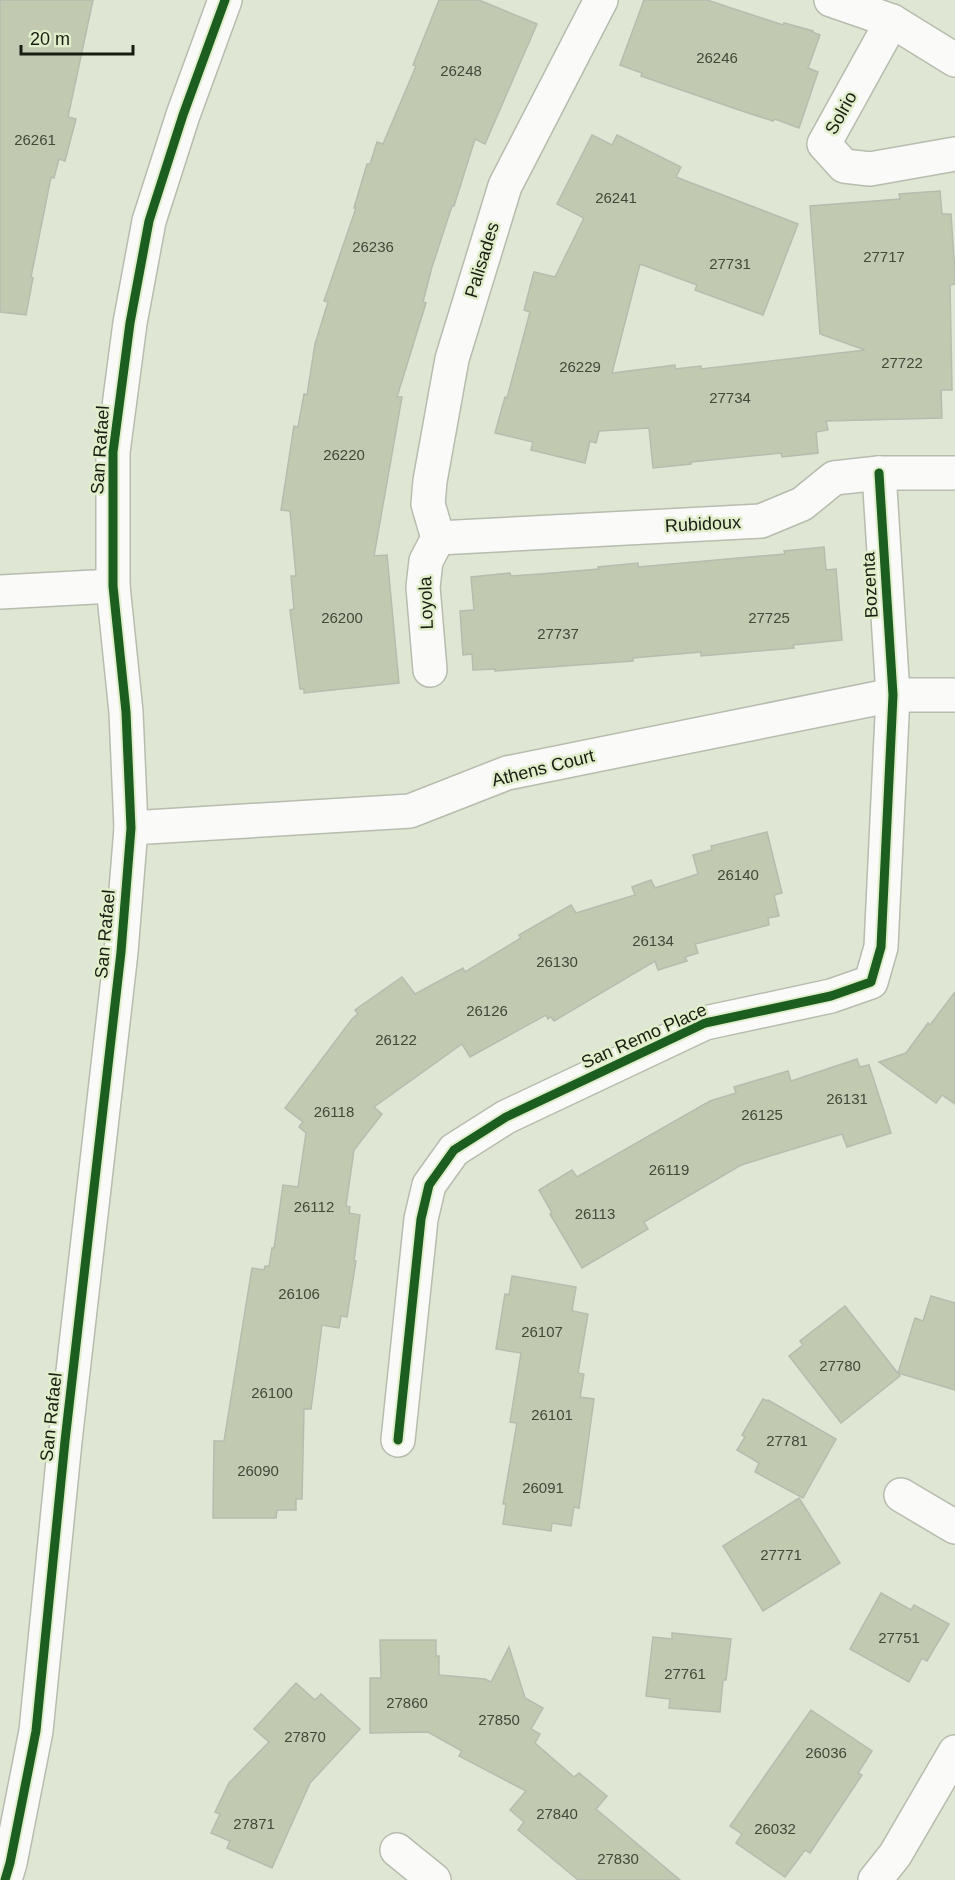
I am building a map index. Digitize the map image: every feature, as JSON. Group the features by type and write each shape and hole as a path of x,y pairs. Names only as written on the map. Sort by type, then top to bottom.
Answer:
{"street":[{"name":"San Rafael","path":"5,1880 36,1731 65,1441 121,952 131,828 126,712 113,586 113,452 130,323 148,221 183,115 225,0"},
{"name":"Palisades","path":"438,538 428,504 452,359 505,186 601,0"},
{"path":"831,0 892,21 955,60"},
{"name":"Solrio","path":"892,21 824,144 844,166 870,169 955,154"},
{"name":"Rubidoux","path":"438,538 761,521 802,504 834,478 879,473 955,473"},
{"name":"Bozenta","path":"879,473 892,695"},
{"name":"Loyola","path":"430,670 423,587 426,561 438,538"},
{"path":"0,592 113,586"},
{"name":"Athens Court","path":"131,828 410,811 507,773 892,695 955,695"},
{"name":"San Remo Place","path":"398,1440 421,1219 429,1185 454,1150 506,1117 705,1023 831,996 871,982 881,947 892,695"},
{"path":"901,1494 955,1527"},
{"path":"875,1880 896,1855 955,1752"},
{"path":"398,1850 434,1880"}],"building":[{"path":"0,0 93,0 68,117 76,119 65,161 59,159 54,178 51,177 31,277 33,278 26,315 0,312"},
{"path":"439,0 479,0 537,24 485,144 475,139 432,267 423,302 426,303 397,397 402,397 374,556 387,555 399,683 304,693 304,689 300,689 290,610 294,609 291,576 296,576 290,511 281,510 294,426 298,427 304,394 307,395 315,344 328,302 324,301 356,208 354,208 367,164 370,164 377,142 383,144 416,66 413,65"},
{"path":"644,0 707,0 820,35 808,68 818,72 799,128 641,76 642,73 620,65"},
{"path":"592,135 612,145 617,135 681,167 676,177 798,224 763,315 695,290 697,285 640,264 612,373 675,365 675,369 701,366 701,369 865,350 820,334 810,206 900,199 899,194 940,191 942,214 951,214 955,274 955,284 950,285 952,390 941,390 942,418 826,421 828,430 816,432 818,453 782,457 781,453 653,468 649,428 599,431 596,443 590,441 585,463 531,450 533,442 495,433 505,397 507,398 530,312 524,310 534,272 555,277 584,218 557,204"},
{"path":"824,547 826,570 836,569 842,640 793,645 794,648 701,656 701,652 633,658 633,661 495,671 495,669 473,670 472,654 463,655 460,611 474,610 471,577 510,573 511,576 540,574 638,563 638,567 785,554 784,551"},
{"path":"767,832 782,893 774,895 779,916 768,918 769,925 695,944 698,953 685,957 687,961 658,970 655,961 554,1021 551,1017 548,1019 546,1015 470,1057 462,1044 374,1107 382,1114 354,1150 346,1206 350,1207 349,1213 360,1215 354,1261 356,1261 347,1317 341,1316 339,1328 322,1325 311,1409 304,1409 302,1499 296,1499 296,1510 277,1510 276,1518 213,1518 214,1441 224,1441 252,1268 264,1270 265,1266 269,1266 272,1248 274,1248 283,1185 298,1187 306,1133 299,1127 303,1122 285,1108 358,1014 355,1010 402,977 415,994 463,968 465,972 521,938 519,935 571,905 576,913 635,895 632,887 651,880 655,888 698,874 693,855 712,850 711,846"},
{"path":"955,992 955,1104 942,1095 936,1103 879,1062 906,1053"},
{"path":"857,1059 860,1067 869,1065 891,1133 847,1147 842,1134 741,1165 644,1222 648,1229 582,1268 550,1214 552,1213 539,1190 572,1170 577,1177 710,1101 736,1093 734,1087 788,1071 791,1081"},
{"path":"512,1276 576,1287 572,1311 588,1314 578,1373 584,1374 580,1397 594,1399 579,1508 574,1507 571,1526 552,1523 551,1531 503,1524 506,1504 503,1504 517,1423 510,1422 521,1353 496,1349 505,1294 509,1295"},
{"path":"931,1296 955,1303 955,1390 898,1373 915,1318 923,1321"},
{"path":"845,1306 900,1376 841,1423 789,1356 803,1345 800,1341"},
{"path":"763,1399 836,1439 803,1498 755,1472 759,1463 737,1450 745,1437 742,1435"},
{"path":"799,1498 840,1563 763,1611 723,1546"},
{"path":"881,1593 911,1610 914,1605 949,1624 927,1661 922,1658 909,1682 850,1649"},
{"path":"672,1633 731,1639 726,1680 723,1680 720,1712 669,1708 670,1699 646,1696 653,1637 672,1639"},
{"path":"380,1640 436,1640 439,1675 485,1679 491,1682 509,1647 525,1698 543,1708 531,1729 540,1734 535,1743 574,1777 579,1773 607,1796 596,1809 680,1880 578,1880 518,1830 524,1822 510,1810 526,1791 459,1756 462,1751 428,1732 370,1733 370,1678 381,1678"},
{"path":"296,1683 315,1700 321,1694 360,1729 310,1783 272,1868 227,1848 230,1841 211,1833 220,1814 215,1812 229,1783 269,1742 254,1729"},
{"path":"811,1710 872,1751 858,1773 862,1775 810,1853 805,1850 785,1877 736,1843 742,1834 730,1826"}],"cycle path":[{"path":"5,1880 36,1731 65,1441 121,952 131,828 126,712 113,586 113,452 130,323 149,221 183,115 225,0"},
{"path":"398,1440 421,1219 429,1185 454,1150 506,1117 705,1023 831,996 871,982 881,947 893,695 879,473"}]}
